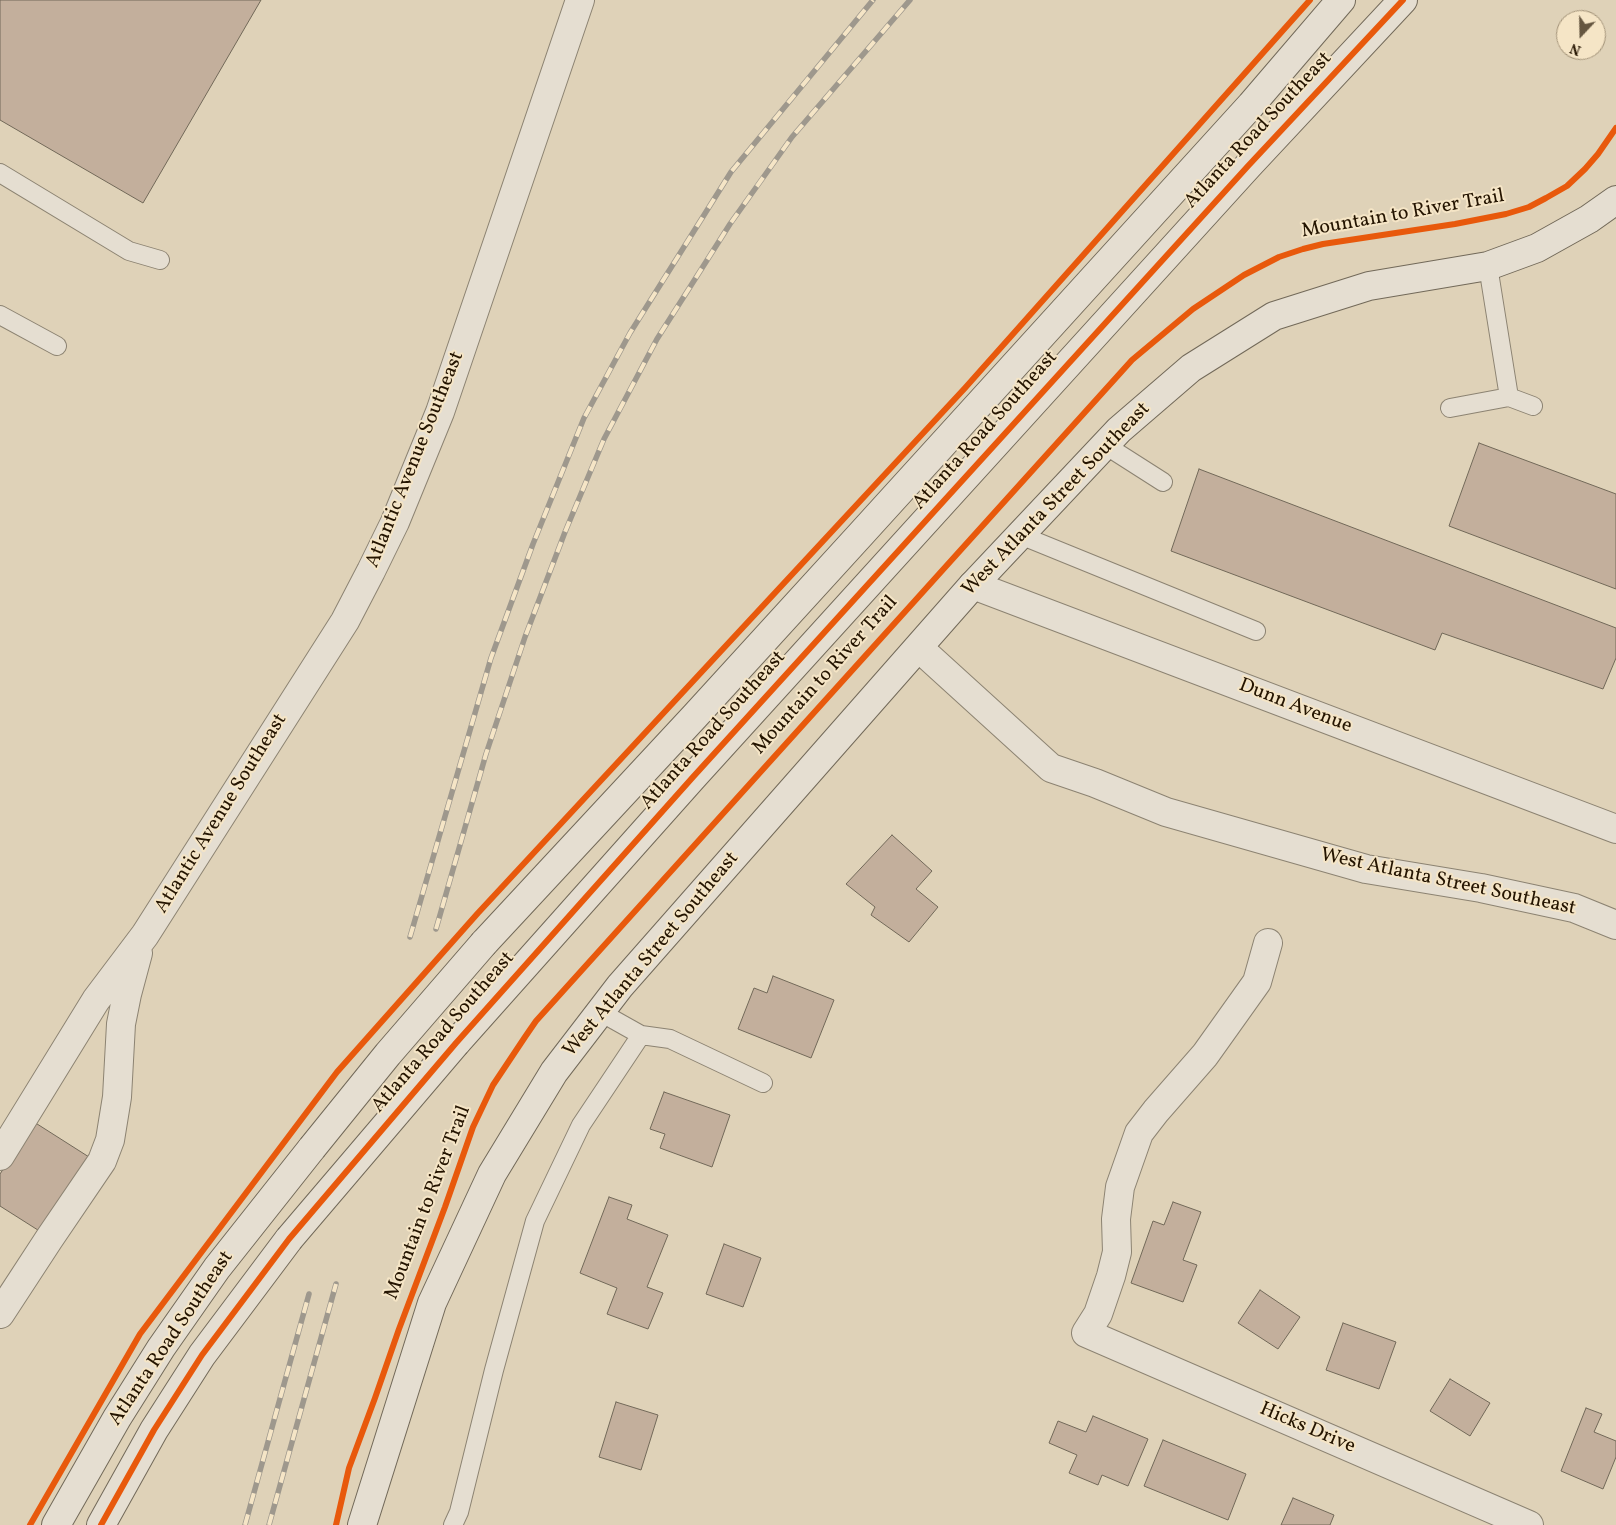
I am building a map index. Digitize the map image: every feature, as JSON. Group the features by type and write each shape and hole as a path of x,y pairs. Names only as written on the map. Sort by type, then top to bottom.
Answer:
{"street":[{"name":"Atlantic Avenue Southeast","path":"0,1156 96,1000 145,935 345,621 371,572 395,522 440,412 580,0"},
{"name":"Atlanta Road Southeast","path":"56,1525 117,1418 161,1348 217,1268 388,1054 484,943 849,547 1244,112 1341,0"},
{"name":"Atlanta Road Southeast","path":"101,1525 154,1430 202,1355 289,1239 456,1043 692,777 1248,166 1404,0"},
{"name":"West Atlanta Street Southeast","path":"362,1525 432,1303 492,1174 554,1072 620,986 973,585 1119,430 1191,368 1274,316 1369,286 1488,266 1537,248 1590,219 1616,200"},
{"name":"Dunn Avenue","path":"973,585 1616,829"},
{"name":"West Atlanta Street Southeast","path":"919,648 1051,768 1095,783 1166,812 1357,866 1481,888 1574,908 1616,925"},
{"name":"Atlantic Avenue Southeast","path":"0,1314 102,1161 110,1140 117,1097 121,1024 127,994 145,935"},
{"name":"Hicks Drive","path":"1268,943 1257,982 1205,1055 1156,1111 1139,1134 1120,1187 1116,1219 1117,1252 1112,1276 1098,1314 1086,1333 1529,1525"}],"lane":[{"path":"0,172 129,251 160,260"},
{"path":"1488,266 1509,397"},
{"path":"0,315 57,346"},
{"path":"1450,408 1509,397 1533,406"},
{"path":"1106,445 1163,482"},
{"path":"1020,536 1256,631"},
{"path":"600,1012 641,1034 670,1039 763,1082"},
{"path":"454,1525 535,1221 581,1125 641,1034"}],"building":[{"path":"0,0 261,0 143,203 0,120"},
{"path":"1479,443 1616,494 1616,589 1449,526"},
{"path":"1199,469 1616,628 1616,658 1603,689 1442,633 1435,650 1171,551"},
{"path":"892,835 932,871 916,889 938,907 909,942 871,915 875,907 846,884"},
{"path":"773,976 834,1000 811,1058 738,1029 754,988 767,993"},
{"path":"664,1092 730,1115 712,1167 660,1148 665,1134 650,1129"},
{"path":"34,1122 89,1157 41,1232 0,1206 0,1174"},
{"path":"609,1197 632,1205 627,1219 668,1235 647,1287 663,1293 648,1329 607,1314 617,1288 580,1273"},
{"path":"1173,1202 1201,1212 1183,1260 1197,1265 1183,1302 1131,1283 1153,1221 1164,1225"},
{"path":"724,1244 761,1258 743,1307 706,1294"},
{"path":"1260,1290 1300,1317 1278,1349 1238,1323"},
{"path":"1343,1323 1396,1342 1379,1389 1326,1370"},
{"path":"1450,1379 1490,1403 1470,1436 1430,1411"},
{"path":"616,1402 658,1415 641,1470 599,1457"},
{"path":"1586,1408 1602,1414 1594,1432 1616,1441 1616,1457 1603,1489 1561,1471"},
{"path":"1093,1416 1148,1439 1128,1486 1102,1475 1098,1485 1069,1473 1077,1455 1049,1443 1058,1421 1086,1432"},
{"path":"1163,1440 1246,1474 1228,1520 1144,1486"},
{"path":"1293,1498 1334,1515 1330,1525 1281,1525"}],"railway":[{"path":"410,937 491,658 533,544 584,418 630,333 731,172 873,0"},
{"path":"436,929 486,754 525,637 565,532 604,439 657,339 730,224 792,137 910,0"},
{"path":"269,1525 336,1284"},
{"path":"245,1525 309,1294"}],"cycle path":[{"path":"30,1525 140,1334 337,1072 478,913 965,388 1310,0"},
{"path":"101,1525 154,1430 202,1355 289,1239 456,1043 693,777 1248,166 1403,0"},
{"name":"Mountain to River Trail","path":"336,1525 349,1468 473,1127 493,1085 525,1037 536,1021 1132,360 1193,309 1244,275 1279,257 1323,244 1455,224 1506,214 1529,207 1567,186 1598,154 1616,128"}]}
